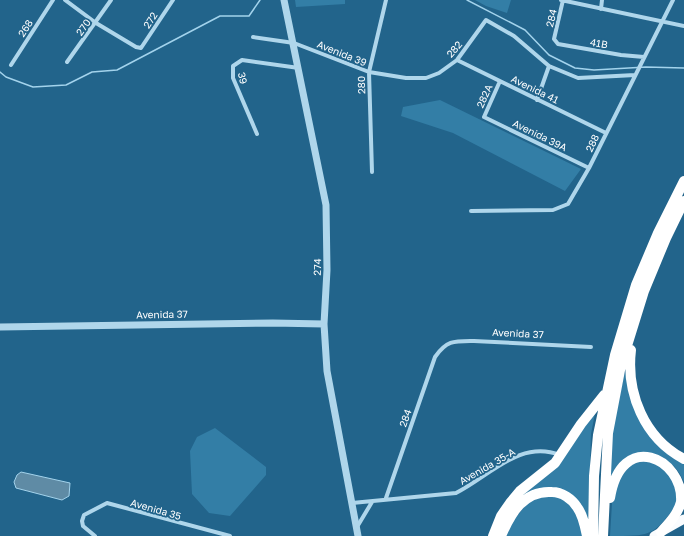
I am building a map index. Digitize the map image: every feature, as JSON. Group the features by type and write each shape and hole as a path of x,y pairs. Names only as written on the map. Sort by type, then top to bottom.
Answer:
{"highway":[{"path":"593,536 594,476 598,435 607,392 636,285 658,233 684,181"},
{"path":"603,536 608,433 621,365 644,290 666,238 684,201"},
{"path":"644,290 631,345 629,363 631,383 639,412 650,429 661,442 684,459"},
{"path":"493,536 501,516 520,491 555,463 581,424 607,392"},
{"path":"603,536 610,493 620,470 632,460 647,456 665,462 672,467 682,486 681,503 676,513 660,535"},
{"path":"501,536 512,514 520,504 529,495 544,491 557,492 573,502 581,514 587,536"},
{"path":"660,535 684,519"},
{"path":"660,535 684,526"}],"street":[{"name":"268","path":"11,64 53,0"},
{"path":"65,0 96,22"},
{"name":"270","path":"67,62 111,0"},
{"name":"272","path":"96,22 136,48 141,48 173,0"},
{"name":"274","path":"284,0 300,68 326,205 327,270 324,324 329,390 358,536"},
{"name":"280","path":"372,172 369,72 386,0"},
{"path":"562,0 684,26"},
{"name":"284","path":"554,39 562,0"},
{"path":"601,9 602,0"},
{"name":"288","path":"471,211 553,210 562,208 568,204 589,168 673,0"},
{"name":"282","path":"426,78 439,73 457,60 486,20 514,36 549,66"},
{"name":"Avenida 39","path":"253,37 294,43 369,72 406,78 426,78"},
{"name":"41B","path":"554,39 558,44 621,55 644,57"},
{"name":"39","path":"257,134 233,78 233,66 242,60 300,68"},
{"name":"Avenida 41","path":"457,60 606,133"},
{"path":"537,100 549,66 578,78 636,75"},
{"name":"282A","path":"484,117 500,81"},
{"name":"Avenida 39A","path":"484,117 589,168"},
{"name":"Avenida 37","path":"0,327 273,323 324,324"},
{"name":"Avenida 37","path":"443,345 458,341 469,341 591,347"},
{"name":"284","path":"386,498 435,357 443,345"},
{"name":"Avenida 35-A","path":"352,503 372,502 386,498 427,497 456,493 471,485 506,461 531,451 548,450 561,455"},
{"path":"357,527 372,502"},
{"name":"Avenida 35","path":"95,536 83,526 83,518 107,503 230,536"}],"shaded area":[{"path":"295,0 345,0 345,4 296,7"},
{"path":"475,0 511,0 507,13 486,6"},
{"path":"440,100 581,169 565,191 453,133 401,116 403,107"},
{"path":"625,371 632,400 684,463 684,482 675,467 669,462 657,458 633,457 608,491 612,432"},
{"path":"596,408 591,434 588,530 582,510 548,488 518,498 538,482"},
{"path":"215,428 266,467 266,475 230,516 209,513 192,494 190,451 197,437"},
{"path":"648,459 675,474 678,503 663,522 650,532 635,535 610,536 612,503 615,486 627,466"},
{"path":"21,472 70,483 69,496 62,500 16,488 14,482 17,475"},
{"path":"533,496 563,497 578,514 584,536 504,536 506,530"}],"waterway":[{"path":"0,72 6,77 33,87 66,85 92,72 117,70 220,16 249,16 260,0"},
{"path":"467,0 525,30 549,55 575,68 594,70 646,67 684,68"}]}
